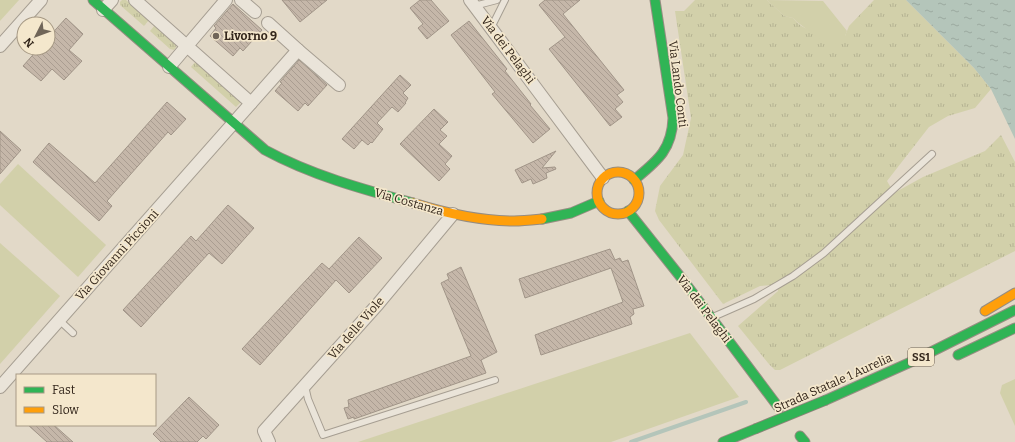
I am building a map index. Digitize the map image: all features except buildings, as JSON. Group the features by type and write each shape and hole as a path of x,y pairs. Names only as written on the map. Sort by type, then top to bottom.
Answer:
{"main road":[{"name":"Via Costanza","path":"93,0 265,150 307,171 422,207 489,220 528,221 550,219 574,213 599,201"},
{"name":"Via Lando Conti","path":"634,180 652,166 664,152 669,145 674,130 655,0"},
{"path":"619,172 627,174 634,180 638,188 638,198 632,208 628,211 617,214 603,208 599,201 597,189 603,178 611,173 619,172"},
{"name":"Via dei Pelaghi","path":"628,211 779,408"},
{"path":"975,317 1015,293"},
{"name":"Strada Statale 1 Aurelia","path":"723,442 826,400 913,361 1015,310"},
{"name":"SS1","path":"948,360 1015,328"},
{"path":"913,361 943,336"}],"street":[{"path":"0,46 41,0"},
{"path":"103,10 112,0"},
{"path":"135,0 251,103"},
{"path":"170,67 226,0"},
{"path":"241,0 255,12"},
{"name":"Via dei Pelaghi","path":"472,3 603,178"},
{"path":"268,23 339,85"},
{"path":"234,124 298,50"},
{"name":"Via Giovanni Piccioni","path":"0,386 234,124"},
{"name":"Via delle Viole","path":"269,442 264,431 378,304 453,214"}],"lane":[{"path":"472,3 497,0"},
{"path":"491,28 505,0"},
{"path":"711,318 754,299 793,276 824,253 932,154"},
{"path":"58,320 73,333"},
{"path":"305,386 308,399 323,435 495,380"}],"green space":[{"path":"0,0 19,0 0,21"},
{"path":"122,0 126,0 149,20 144,26 120,5"},
{"path":"695,0 767,0 784,16 793,18 798,23 810,30 824,34 845,36 849,26 874,0 906,0 974,68 991,89 975,108 948,116 929,127 887,181 894,193 923,177 985,151 1001,135 1015,162 1015,251 780,370 775,370 738,326 778,291 778,288 774,285 760,286 723,304 659,220 655,211 660,186 683,155 691,118 675,11 684,11"},
{"path":"767,0 823,1 847,31 845,36 831,47 793,18 784,16"},
{"path":"155,25 175,42 176,47 174,50 170,49 150,31"},
{"path":"196,61 241,102 236,107 191,67"},
{"path":"18,164 106,245 78,277 0,205 0,184"},
{"path":"0,243 60,296 0,364"},
{"path":"690,333 739,397 611,442 358,442"},
{"path":"1015,379 1015,426 1000,393 1002,385"}],"water":[{"path":"906,0 1015,0 1015,139 991,89 974,68"}],"waterway":[{"path":"631,442 746,402"}],"traffic: fast":[{"path":"93,0 265,150 282,159 319,174 356,187 413,203"},
{"path":"634,180 650,167 662,154 670,139 672,129 673,118 655,0"},
{"path":"542,219 571,213 599,201"},
{"path":"628,211 683,280 779,408"},
{"path":"826,400 913,361 1015,310"},
{"path":"958,355 1015,328"},
{"path":"755,429 826,400"},
{"path":"723,442 755,429"},
{"path":"800,436 805,442"}],"traffic: slow":[{"path":"618,172 633,178 639,193 633,208 618,214 603,208 597,193 603,178 618,172"},
{"path":"413,203 450,213 488,220 524,221 542,219"},
{"path":"985,311 1015,293"}],"place":[{"name":"Livorno 9","path":"216,36"}]}
